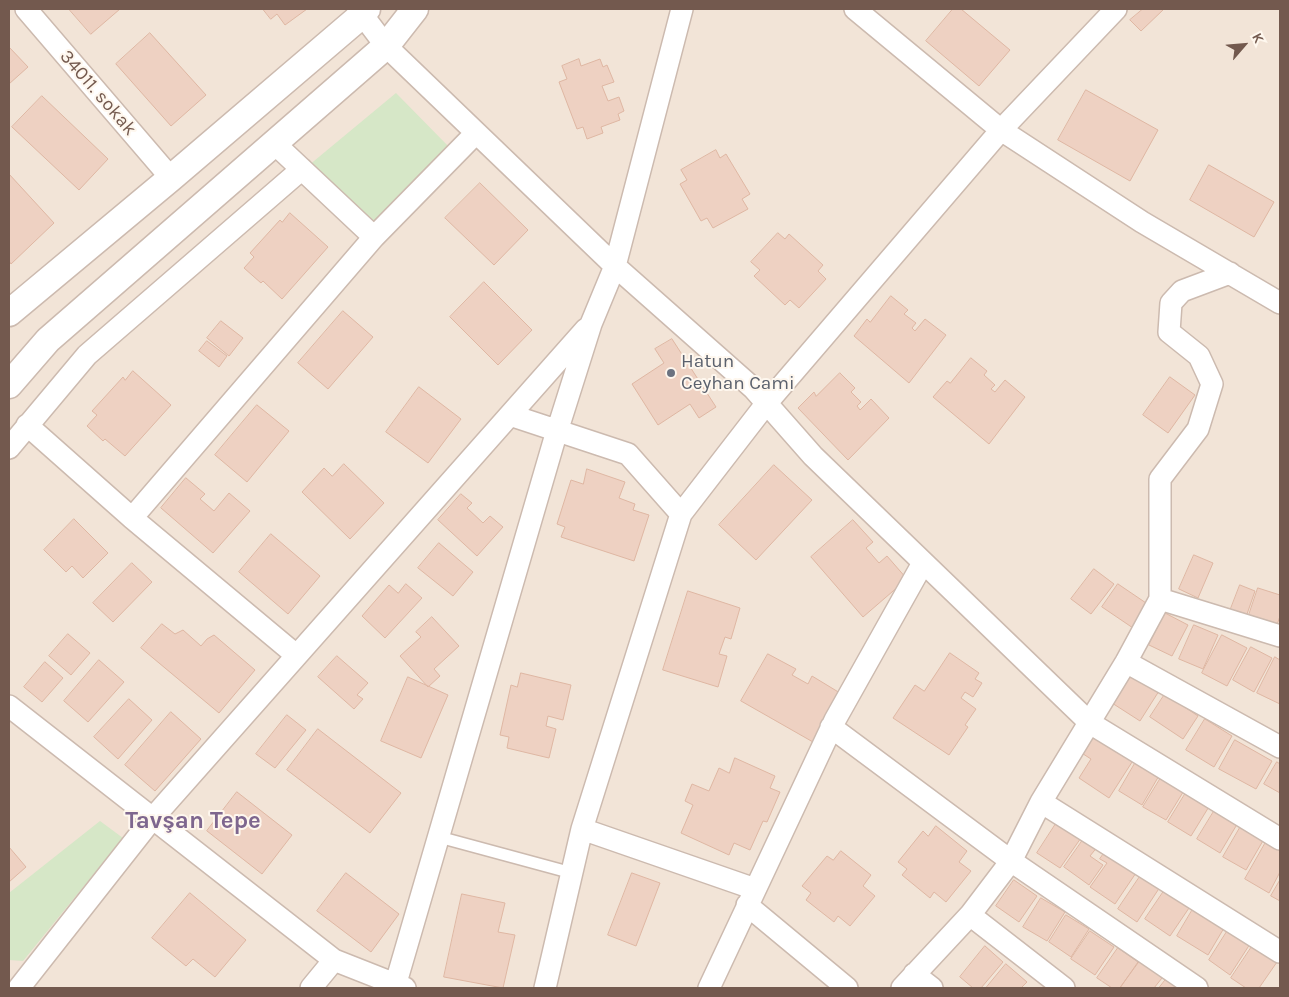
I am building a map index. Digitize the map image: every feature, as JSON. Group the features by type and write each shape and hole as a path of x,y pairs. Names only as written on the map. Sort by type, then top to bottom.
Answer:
{"street":[{"name":"34011. sokak","path":"26,9 171,178"},
{"path":"9,385 48,340 386,46 415,9"},
{"path":"9,706 334,960 400,987 439,837 557,430 591,324 616,266 682,9"},
{"path":"855,9 1001,130 1142,222 1280,302"},
{"path":"545,988 582,829 681,514 766,404 1001,130 1116,9"},
{"path":"9,312 171,178 362,11 386,46 616,266 754,390 813,456 1090,723 1280,839"},
{"path":"132,518 374,237 476,132"},
{"path":"274,143 374,237"},
{"path":"9,448 87,355 302,169"},
{"path":"932,988 908,981 970,915 1011,861 1041,802 1126,662 1160,599 1160,479 1198,429 1212,384 1199,356 1169,332 1171,303 1182,291 1230,274"},
{"path":"19,988 152,819 296,654 591,324"},
{"path":"510,415 628,454 681,514"},
{"path":"27,425 132,518 296,654"},
{"path":"709,988 831,727 923,563"},
{"path":"1160,599 1280,636"},
{"path":"1126,662 1280,747"},
{"path":"831,727 1011,861 1197,988"},
{"path":"1041,802 1280,952"},
{"path":"582,829 751,897 847,988"},
{"path":"970,915 1064,988"},
{"path":"311,988 334,960"}],"lane":[{"path":"439,837 572,873"}],"shaded area":[{"path":"9,9 1280,9 1280,988 9,988"}],"green space":[{"path":"396,93 450,148 373,230 308,166"},
{"path":"100,821 123,838 23,961 9,960 9,893"}],"building":[{"path":"69,9 120,9 91,34"},
{"path":"263,9 307,9 285,25 277,14 271,19"},
{"path":"953,9 961,9 1010,50 979,86 926,41"},
{"path":"1143,9 1164,9 1141,31 1130,20"},
{"path":"150,33 206,95 171,126 116,64"},
{"path":"9,47 28,67 9,84"},
{"path":"579,59 581,66 600,59 603,67 607,65 614,82 602,86 608,101 619,97 624,111 618,114 620,120 601,127 603,133 587,139 583,127 577,129 559,82 567,79 562,66"},
{"path":"1086,90 1158,130 1130,181 1058,140"},
{"path":"42,96 108,159 79,190 12,127"},
{"path":"716,150 720,158 726,154 750,194 742,199 748,209 713,228 707,218 701,221 680,184 687,180 681,170"},
{"path":"1209,165 1274,202 1254,237 1190,200"},
{"path":"9,174 54,223 11,264 9,261"},
{"path":"480,183 528,230 494,265 445,218"},
{"path":"290,213 328,247 282,299 263,281 261,283 244,268 254,257 250,253 280,220 282,222"},
{"path":"778,233 785,239 789,234 823,265 818,271 826,279 799,308 790,300 785,305 754,276 760,270 751,262"},
{"path":"484,282 532,330 498,365 450,317"},
{"path":"891,296 908,310 904,314 916,323 912,328 915,331 925,319 946,335 909,383 854,336 867,319 870,322"},
{"path":"343,311 373,337 328,389 298,363"},
{"path":"221,321 243,338 229,356 207,338"},
{"name":"Hatun Ceyhan Cami","path":"672,339 716,407 699,418 690,404 658,425 632,384 664,363 655,349"},
{"path":"207,341 227,356 219,367 199,351"},
{"path":"971,358 987,371 984,375 995,385 991,389 995,392 1005,380 1025,397 989,444 933,397 947,381 950,383"},
{"path":"133,371 171,405 125,456 105,439 103,441 87,426 97,415 92,411 123,377 125,380"},
{"path":"840,373 855,388 851,392 861,402 857,406 860,410 871,399 889,418 848,460 798,408 814,392 816,396"},
{"path":"1170,377 1195,395 1168,433 1143,415"},
{"path":"419,387 461,419 428,463 386,432"},
{"path":"257,405 289,431 247,482 215,455"},
{"path":"344,464 384,503 350,539 302,492 324,468 332,476"},
{"path":"774,465 812,500 756,560 719,525"},
{"path":"587,469 625,482 619,498 635,504 633,510 649,515 634,561 561,537 565,527 557,524 571,480 583,484"},
{"path":"186,478 205,494 200,499 214,511 229,493 250,511 213,553 161,508"},
{"path":"461,494 472,503 467,508 483,523 490,516 503,527 477,556 438,520"},
{"path":"74,519 108,553 83,578 72,566 66,572 44,550"},
{"path":"853,520 873,542 866,548 879,563 887,556 907,579 863,617 811,557"},
{"path":"271,534 320,576 288,614 239,572"},
{"path":"439,543 473,572 453,596 418,568"},
{"path":"1194,555 1213,563 1198,598 1179,589"},
{"path":"132,563 152,582 113,622 93,603"},
{"path":"1094,569 1114,584 1091,614 1071,599"},
{"path":"406,584 422,598 385,638 362,616 389,585 398,593"},
{"path":"1118,584 1149,605 1133,628 1102,607"},
{"path":"1240,585 1255,591 1246,617 1230,611"},
{"path":"1258,588 1280,595 1280,616 1276,628 1248,618"},
{"path":"688,591 740,608 731,639 725,637 719,654 727,656 718,687 663,670"},
{"path":"1165,613 1188,625 1172,656 1149,645"},
{"path":"432,617 459,646 434,669 440,676 428,687 400,656 421,637 416,632"},
{"path":"162,624 175,634 183,630 201,646 214,635 255,670 219,713 141,648"},
{"path":"1194,625 1218,635 1203,669 1179,659"},
{"path":"68,634 90,653 71,675 49,656"},
{"path":"1222,635 1247,648 1227,686 1202,673"},
{"path":"1251,647 1272,658 1254,692 1233,680"},
{"path":"950,653 979,673 975,679 982,683 973,697 965,692 961,698 976,709 965,725 968,727 949,755 893,718 915,685 924,691"},
{"path":"768,654 796,669 792,675 808,684 812,676 840,693 813,742 741,701"},
{"path":"337,656 368,683 357,695 363,699 354,709 318,677"},
{"path":"1275,657 1280,660 1280,704 1257,693"},
{"path":"99,660 124,682 88,722 64,701"},
{"path":"45,662 63,678 42,702 24,687"},
{"path":"521,673 571,685 563,720 548,716 546,726 556,729 549,758 507,748 509,737 500,735 511,685 517,687"},
{"path":"1132,673 1159,691 1140,721 1112,703"},
{"path":"408,677 448,695 421,758 381,741"},
{"path":"1165,694 1198,716 1183,739 1150,717"},
{"path":"129,699 152,720 118,759 94,737"},
{"path":"171,712 201,739 155,791 125,765"},
{"path":"287,715 306,730 275,768 256,754"},
{"path":"1205,719 1232,736 1214,767 1186,750"},
{"path":"318,729 401,793 370,833 287,770"},
{"path":"1089,731 1134,759 1109,798 1079,778 1091,759 1077,750"},
{"path":"1235,740 1272,761 1256,789 1219,769"},
{"path":"735,758 775,776 770,788 780,792 767,822 763,821 750,850 734,843 729,855 681,833 693,805 685,801 692,784 709,791 719,768 729,773"},
{"path":"1137,760 1160,774 1142,805 1119,791"},
{"path":"1277,762 1280,764 1280,793 1264,784"},
{"path":"1162,776 1185,789 1166,820 1143,807"},
{"path":"1187,791 1210,805 1191,836 1168,822"},
{"path":"237,792 292,835 262,874 207,831"},
{"path":"1216,808 1239,821 1220,853 1197,839"},
{"path":"1059,819 1083,835 1060,868 1037,853"},
{"path":"936,826 967,851 959,862 971,871 946,902 934,892 930,898 902,875 907,869 898,862 923,831 928,836"},
{"path":"1241,826 1264,839 1246,870 1223,857"},
{"path":"1085,837 1098,846 1090,856 1103,865 1089,885 1064,867"},
{"path":"1266,842 1280,851 1280,872 1269,893 1245,879"},
{"path":"9,847 26,867 9,882"},
{"path":"1107,849 1138,870 1115,904 1090,887 1107,863 1100,859"},
{"path":"841,851 871,875 863,886 875,896 850,926 838,916 834,922 806,900 811,893 802,886 827,856 833,860"},
{"path":"346,873 399,914 371,952 317,911"},
{"path":"632,873 660,883 636,946 608,935"},
{"path":"1141,875 1160,887 1137,922 1118,909"},
{"path":"1014,880 1037,896 1019,922 996,906"},
{"path":"1280,880 1280,901 1271,896"},
{"path":"1164,891 1189,908 1170,936 1145,919"},
{"path":"190,893 246,940 215,977 193,959 186,966 152,938"},
{"path":"462,894 505,903 498,932 515,935 503,988 444,977"},
{"path":"1041,898 1065,912 1047,941 1023,927"},
{"path":"1193,909 1224,928 1208,955 1177,936"},
{"path":"1066,915 1089,929 1071,957 1049,942"},
{"path":"1228,930 1250,944 1230,975 1209,960"},
{"path":"1090,931 1114,947 1095,975 1071,959"},
{"path":"1253,945 1277,962 1259,988 1246,988 1231,978"},
{"path":"985,946 1003,962 981,988 973,988 960,977"},
{"path":"1118,948 1138,962 1120,988 1112,988 1097,978"},
{"path":"1140,961 1162,978 1154,988 1120,988"},
{"path":"1006,964 1027,982 1021,988 986,988"},
{"path":"1167,978 1179,988 1159,988"}],"place":[{"name":"Hatun Ceyhan Cami","path":"671,373"}],"district":[{"name":"Tavşan Tepe","path":"193,821"}]}
